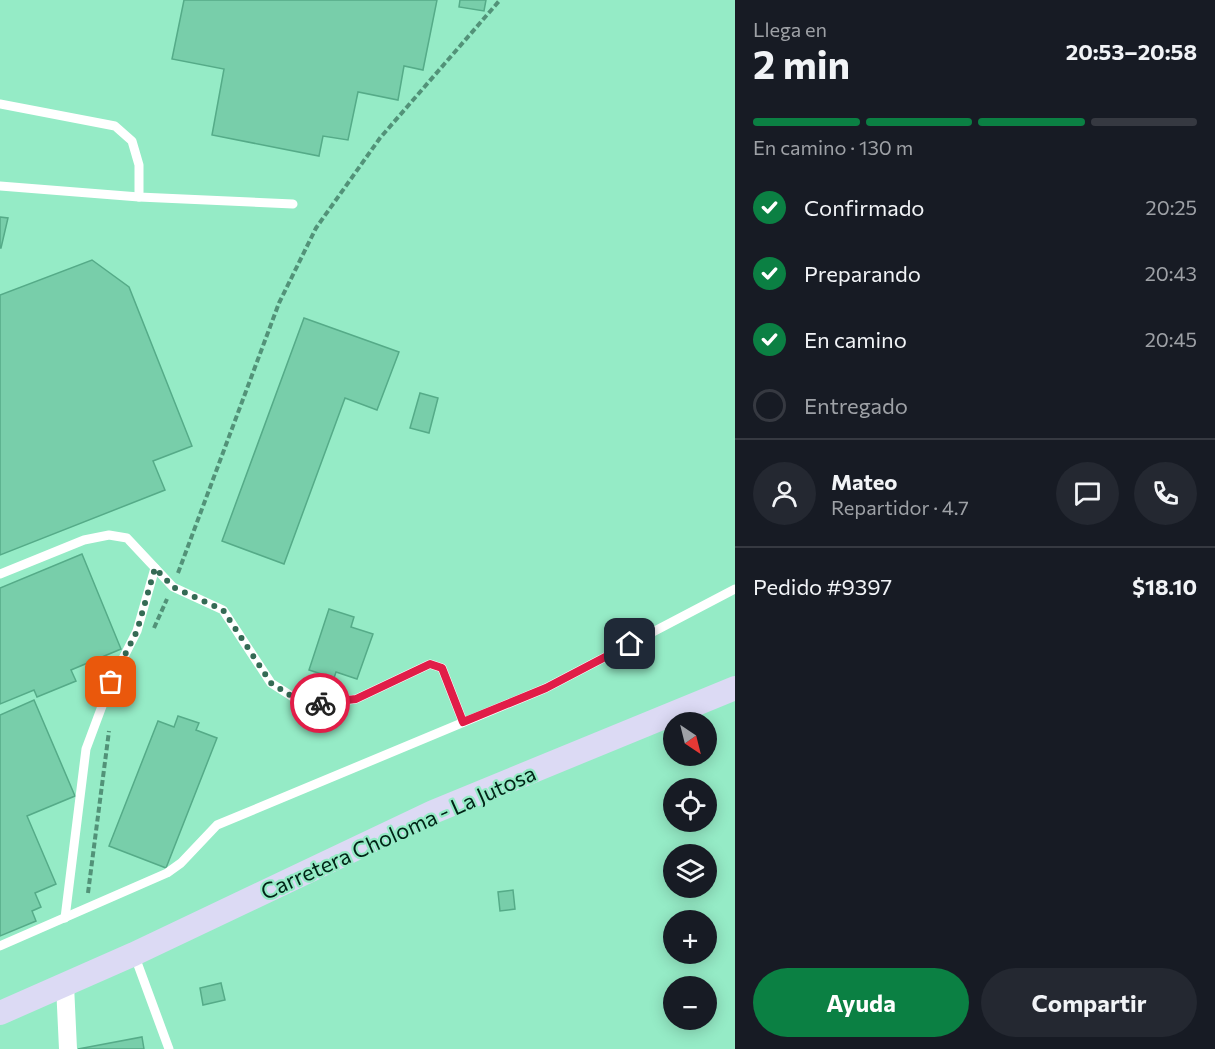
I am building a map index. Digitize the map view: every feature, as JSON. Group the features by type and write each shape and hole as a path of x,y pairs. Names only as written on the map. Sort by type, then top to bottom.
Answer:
{"street":[{"name":"Carretera Choloma - La Jutosa","path":"0,1013 134,954 433,812 735,688"},
{"path":"65,985 69,1049"}],"lane":[{"path":"0,104 115,126 132,141 139,165 139,196"},
{"path":"0,186 293,204"},
{"path":"0,574 84,540 109,535 127,538 173,587 223,610 271,683 296,699 322,704 356,699 430,664 442,668 463,722"},
{"path":"65,918 86,749 111,682 137,631 155,568"},
{"path":"0,946 167,873 182,863 217,825 546,688 735,589"},
{"path":"134,954 169,1049"}],"path":[{"path":"153,629 173,587 279,303 316,228 380,138 500,0"},
{"path":"120,702 134,670"},
{"path":"86,909 111,723"}],"building":[{"path":"184,0 437,0 423,70 404,66 398,100 358,92 348,140 323,136 319,156 212,135 224,69 172,59"},
{"path":"460,0 486,0 484,11 459,7"},
{"path":"0,217 8,218 1,248 0,248"},
{"path":"92,260 129,287 192,446 153,461 165,490 0,555 0,295"},
{"path":"304,318 399,352 377,410 345,398 284,564 222,541"},
{"path":"420,393 438,398 429,433 410,428"},
{"path":"82,554 121,649 71,670 76,681 37,697 34,690 0,704 0,588"},
{"path":"329,609 354,617 351,627 373,634 357,679 336,672 334,678 309,670"},
{"path":"34,700 75,796 27,816 56,884 35,893 41,907 32,911 36,921 0,936 0,715"},
{"path":"178,716 199,723 196,730 217,738 166,868 109,846 158,721 174,727"},
{"path":"513,890 515,909 500,911 498,892"},
{"path":"221,983 225,1000 203,1005 200,988"},
{"path":"142,1037 144,1049 78,1049"}],"way so far":[{"path":"111,682 137,631 155,568 173,587 223,610 256,664 271,683 296,699 320,703"}],"route":[{"path":"320,703 356,699 430,664 442,668 463,722 546,688 630,644"}]}
